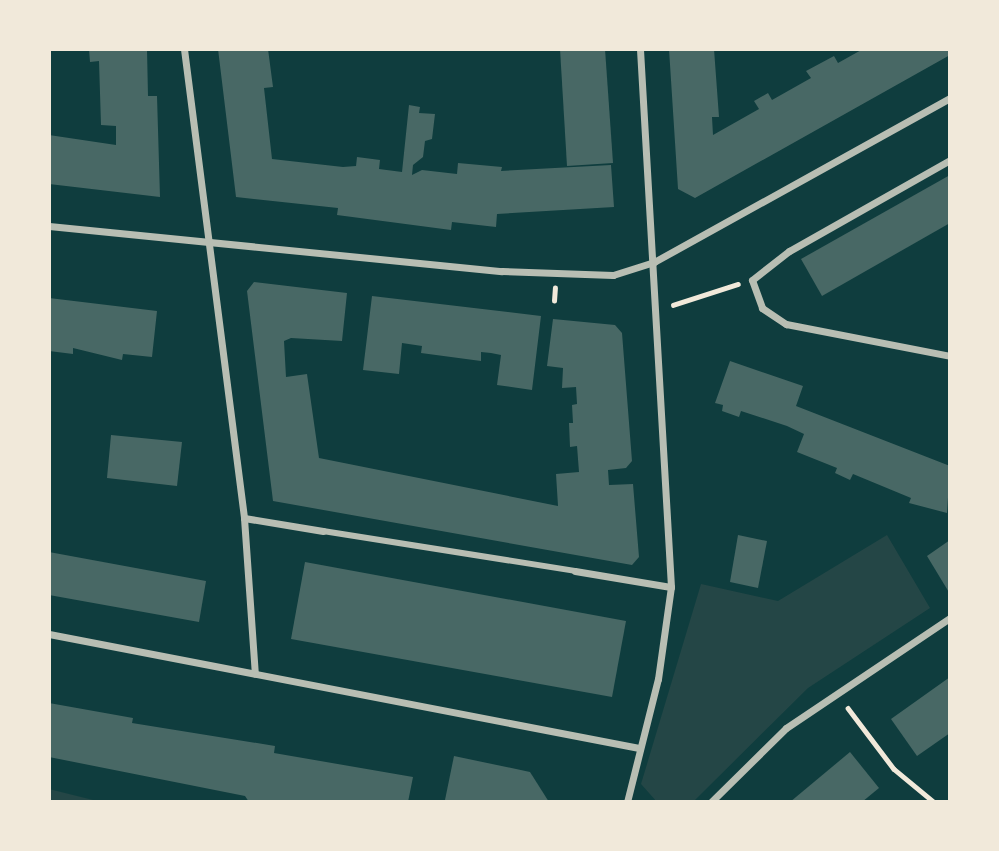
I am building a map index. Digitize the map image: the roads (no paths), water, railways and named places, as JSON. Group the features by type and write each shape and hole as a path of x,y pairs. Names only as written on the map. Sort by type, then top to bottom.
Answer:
{"street":[{"path":"184,49 211,243 244,518 255,674"},
{"path":"627,802 658,679 671,587 658,309 640,49"},
{"path":"49,226 584,278 613,275 654,262 950,98"},
{"path":"950,160 789,251 752,280 762,308 786,324 950,356"},
{"path":"244,518 671,587"},
{"path":"712,802 786,728 836,691 950,618"},
{"path":"49,634 639,748"}]}
